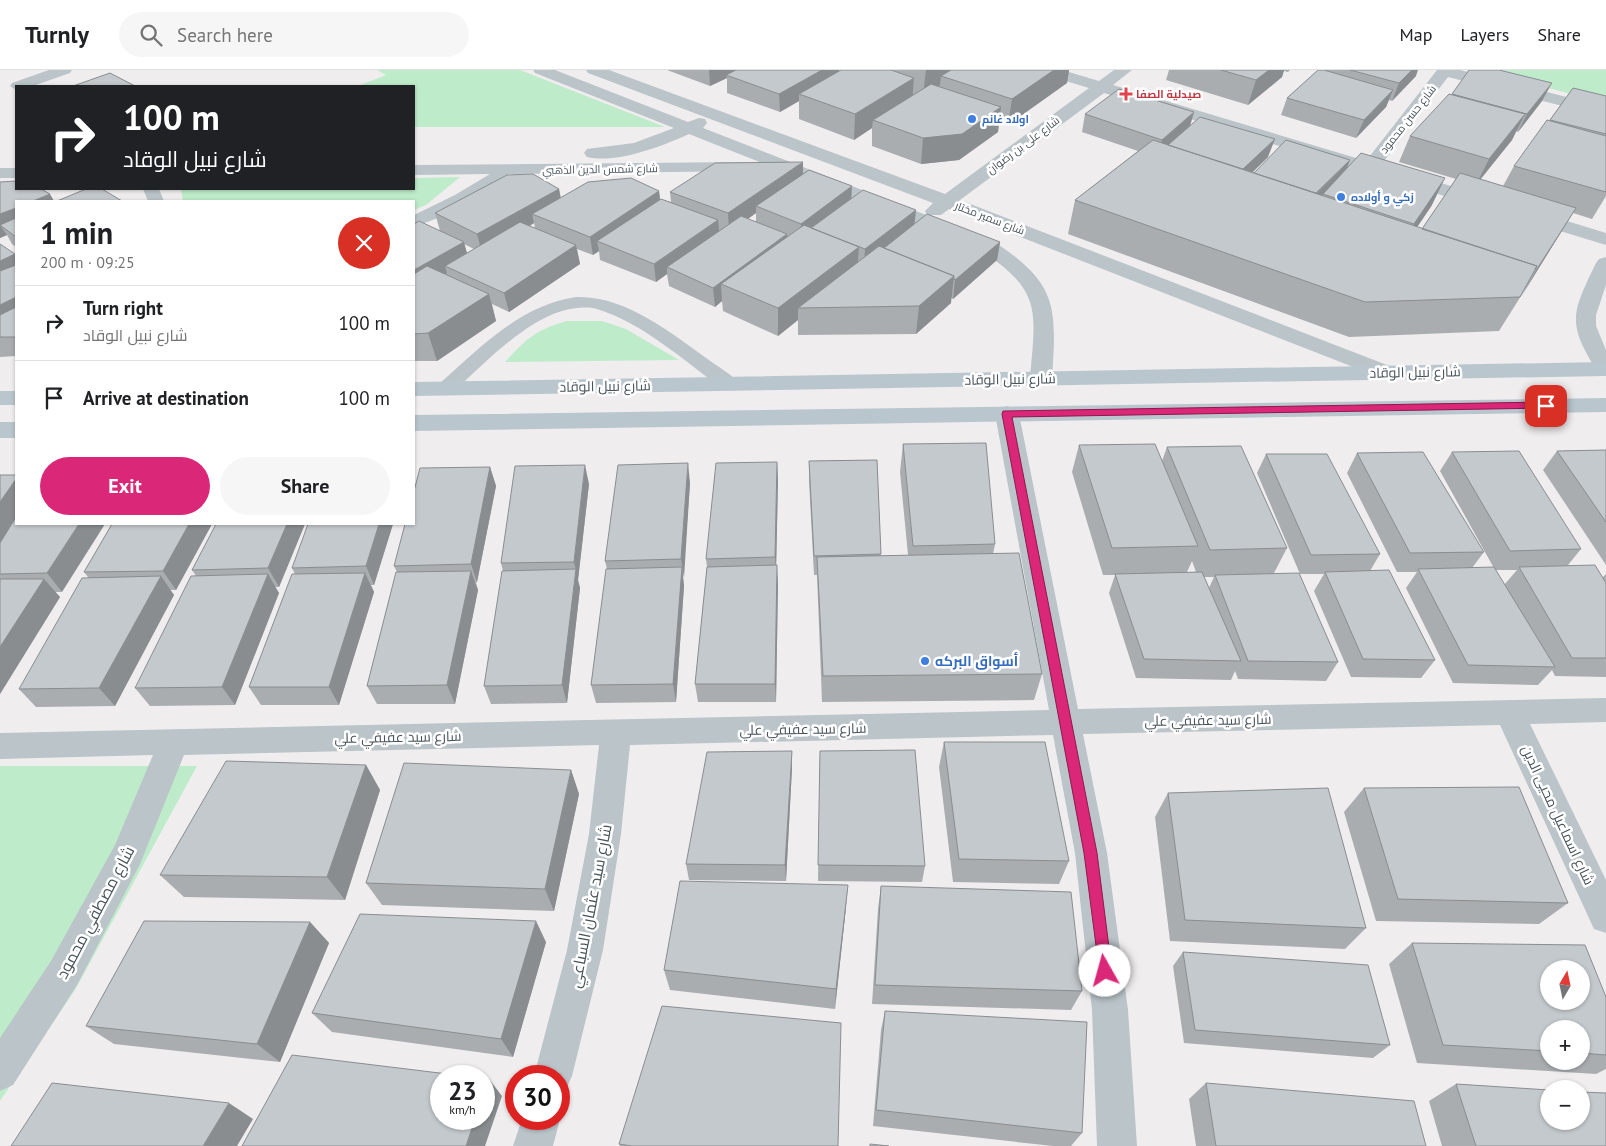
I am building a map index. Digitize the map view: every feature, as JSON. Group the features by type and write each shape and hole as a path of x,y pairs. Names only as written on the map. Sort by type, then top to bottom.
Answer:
{"street":[{"path":"0,92 16,80 64,70"},
{"name":"شارع سمير مختار","path":"541,70 986,245 1007,258 1024,272 1036,288 1044,306 1045,323 1041,378"},
{"name":"شارع سمير مختار","path":"594,70 712,116 946,201 1384,372"},
{"path":"1045,70 1606,238"},
{"name":"شارع على بن رضوان","path":"922,220 1124,70"},
{"path":"1445,71 1606,112"},
{"name":"شارع حسن محمود","path":"1370,168 1445,71"},
{"name":"شارع شمس الدين الذهبي","path":"415,170 505,170 560,162 642,147 658,142 712,116"},
{"name":"شارع شمس الدين الذهبي","path":"415,156 560,162 786,166"},
{"path":"0,158 15,158"},
{"path":"0,173 15,173"},
{"path":"1606,263 1586,309 1585,326 1591,344 1606,368"},
{"name":"شارع نبيل الوقاد","path":"415,389 1606,368"},
{"path":"0,398 15,398"},
{"path":"415,423 1606,405"},
{"path":"1007,414 1090,853 1110,1010 1117,1146"},
{"path":"0,430 15,430"},
{"name":"شارع سيد عفيفي علي","path":"0,746 1606,710"},
{"name":"شارع اسماعيل محيى الدين","path":"1510,713 1606,917"},
{"name":"شارع سيد عثمان السباعي","path":"556,1065 584,950 605,834 616,733"},
{"name":"شارع مصطفي محمود","path":"0,1072 64,973 128,853 174,742"},
{"path":"533,1146 538,1130"}],"lane":[{"path":"415,221 447,208 479,189 505,170"},
{"path":"446,388 500,342 535,318 567,304 585,303 602,305 649,329 729,384"}],"green space":[{"path":"377,70 520,70 665,127 415,127 415,85 361,85 386,75"},
{"path":"1479,70 1606,70 1606,103"},
{"path":"460,177 426,205 415,210 415,200 183,200 181,190 415,190 415,178"},
{"path":"567,321 602,321 626,329 679,360 505,362 533,336 547,328"},
{"path":"0,766 197,766 75,990 0,1101"}],"building":[{"path":"736,70 822,70 779,94 726,75"},
{"path":"841,70 891,70 914,78 855,114 799,94"},
{"path":"951,70 1054,70 1012,99 941,76"},
{"path":"1221,70 1269,70 1256,80"},
{"path":"1318,70 1324,70 1393,90 1364,120 1287,98"},
{"path":"1350,70 1412,70 1399,83"},
{"path":"1469,70 1499,70 1552,83 1527,114 1452,94"},
{"path":"110,73 133,85 76,85"},
{"path":"931,84 1001,107 962,134 923,138 873,120"},
{"path":"1573,88 1606,96 1606,134 1550,120"},
{"path":"1119,89 1194,112 1162,140 1085,114"},
{"path":"1449,94 1525,114 1489,159 1410,136"},
{"path":"1200,117 1275,139 1243,169 1168,145"},
{"path":"1547,120 1606,136 1606,192 1514,166"},
{"path":"1153,140 1537,266 1520,297 1365,302 1075,200"},
{"path":"1286,140 1350,160 1316,193 1254,173"},
{"path":"1361,153 1445,178 1414,224 1323,194"},
{"path":"803,162 728,213 670,192 715,163"},
{"path":"809,170 852,186 801,224 756,206"},
{"path":"1460,173 1576,208 1537,269 1535,269 1537,266 1422,229"},
{"path":"533,174 559,189 477,234 435,213 507,175"},
{"path":"631,178 659,191 590,237 532,214 588,182"},
{"path":"15,181 15,190 43,190 50,194 35,200 15,200 15,208 0,214 0,182"},
{"path":"84,190 104,190 120,200 59,200"},
{"path":"863,190 916,210 865,249 811,228"},
{"path":"661,199 718,220 654,264 597,241"},
{"path":"927,214 1000,242 955,280 954,276 884,248"},
{"path":"741,216 787,234 713,288 667,267"},
{"path":"15,218 15,236 0,225"},
{"path":"419,221 464,242 415,269 415,223"},
{"path":"520,222 576,245 504,293 445,266"},
{"path":"804,225 859,247 778,308 721,284"},
{"path":"0,244 15,254 0,261"},
{"path":"879,246 954,276 919,306 798,308"},
{"path":"15,265 15,298 0,305 0,271"},
{"path":"427,266 489,294 428,333 415,334 415,273"},
{"path":"15,308 15,337 0,337 0,315"},
{"path":"986,443 995,544 913,546 903,444"},
{"path":"1155,444 1198,546 1112,548 1079,445"},
{"path":"1241,446 1287,548 1210,550 1167,447"},
{"path":"1606,450 1606,522 1557,451"},
{"path":"1519,451 1581,549 1510,551 1452,452"},
{"path":"1423,452 1484,552 1410,553 1357,453"},
{"path":"1266,454 1327,454 1380,554 1311,555"},
{"path":"877,460 881,554 814,556 809,461"},
{"path":"777,462 775,557 706,559 716,463"},
{"path":"688,463 681,559 605,561 618,465"},
{"path":"585,465 574,562 501,563 515,466"},
{"path":"490,467 471,564 394,566 405,525 415,525 415,487 420,468"},
{"path":"0,475 15,475 15,480 0,502"},
{"path":"15,519 15,525 78,525 47,573 0,574 0,543"},
{"path":"111,525 188,525 163,571 84,572"},
{"path":"215,525 287,525 268,568 192,570"},
{"path":"308,525 379,525 366,566 292,568"},
{"path":"1019,553 1042,674 823,676 817,557"},
{"path":"777,565 775,684 695,684 707,567"},
{"path":"1595,565 1606,583 1606,658 1572,658 1519,567"},
{"path":"682,567 673,684 591,685 606,569"},
{"path":"1494,567 1555,667 1468,665 1418,569"},
{"path":"576,569 562,685 484,686 502,571"},
{"path":"1389,570 1435,660 1363,659 1325,572"},
{"path":"471,571 447,685 367,686 396,572"},
{"path":"1202,572 1241,661 1144,659 1115,574"},
{"path":"365,573 329,687 249,687 292,574"},
{"path":"1299,573 1338,662 1248,661 1215,575"},
{"path":"268,574 222,687 135,688 191,576"},
{"path":"161,576 99,688 19,689 82,578"},
{"path":"0,579 44,579 0,647"},
{"path":"944,742 1045,742 1069,861 959,859"},
{"path":"915,750 925,866 818,865 820,751"},
{"path":"792,751 785,865 686,864 707,752"},
{"path":"226,761 366,765 327,877 160,875"},
{"path":"404,763 571,770 545,889 366,883"},
{"path":"1519,787 1568,903 1398,899 1364,788"},
{"path":"1328,788 1366,928 1185,920 1168,793"},
{"path":"680,881 848,885 836,989 664,970"},
{"path":"881,886 1071,892 1082,991 875,985"},
{"path":"360,914 536,921 501,1039 312,1013"},
{"path":"144,921 310,922 257,1044 86,1026"},
{"path":"1412,943 1585,945 1606,997 1606,1055 1590,1054 1590,1020 1540,1020 1540,1050 1443,1045"},
{"path":"1183,952 1368,965 1390,1045 1195,1030"},
{"path":"662,1006 841,1023 838,1146 632,1146 619,1144"},
{"path":"885,1011 1087,1022 1082,1133 876,1110"},
{"path":"292,1055 430,1072 430,1130 471,1130 466,1146 242,1146"},
{"path":"52,1083 229,1103 203,1146 11,1146"},
{"path":"1206,1083 1414,1101 1426,1146 1216,1146"},
{"path":"1456,1084 1540,1089 1540,1130 1590,1130 1590,1092 1606,1093 1606,1146 1476,1146"},
{"path":"870,1144 889,1146 870,1146"}],"place":[{"name":"صيدلية الصفا","path":"1126,94"},
{"name":"اولاد غانم","path":"972,119"},
{"name":"زكي و أولاده","path":"1341,197"},
{"name":"أسواق البركه","path":"925,661"}],"route":[{"path":"1105,971 1090,853 1007,414 1546,406"}]}
